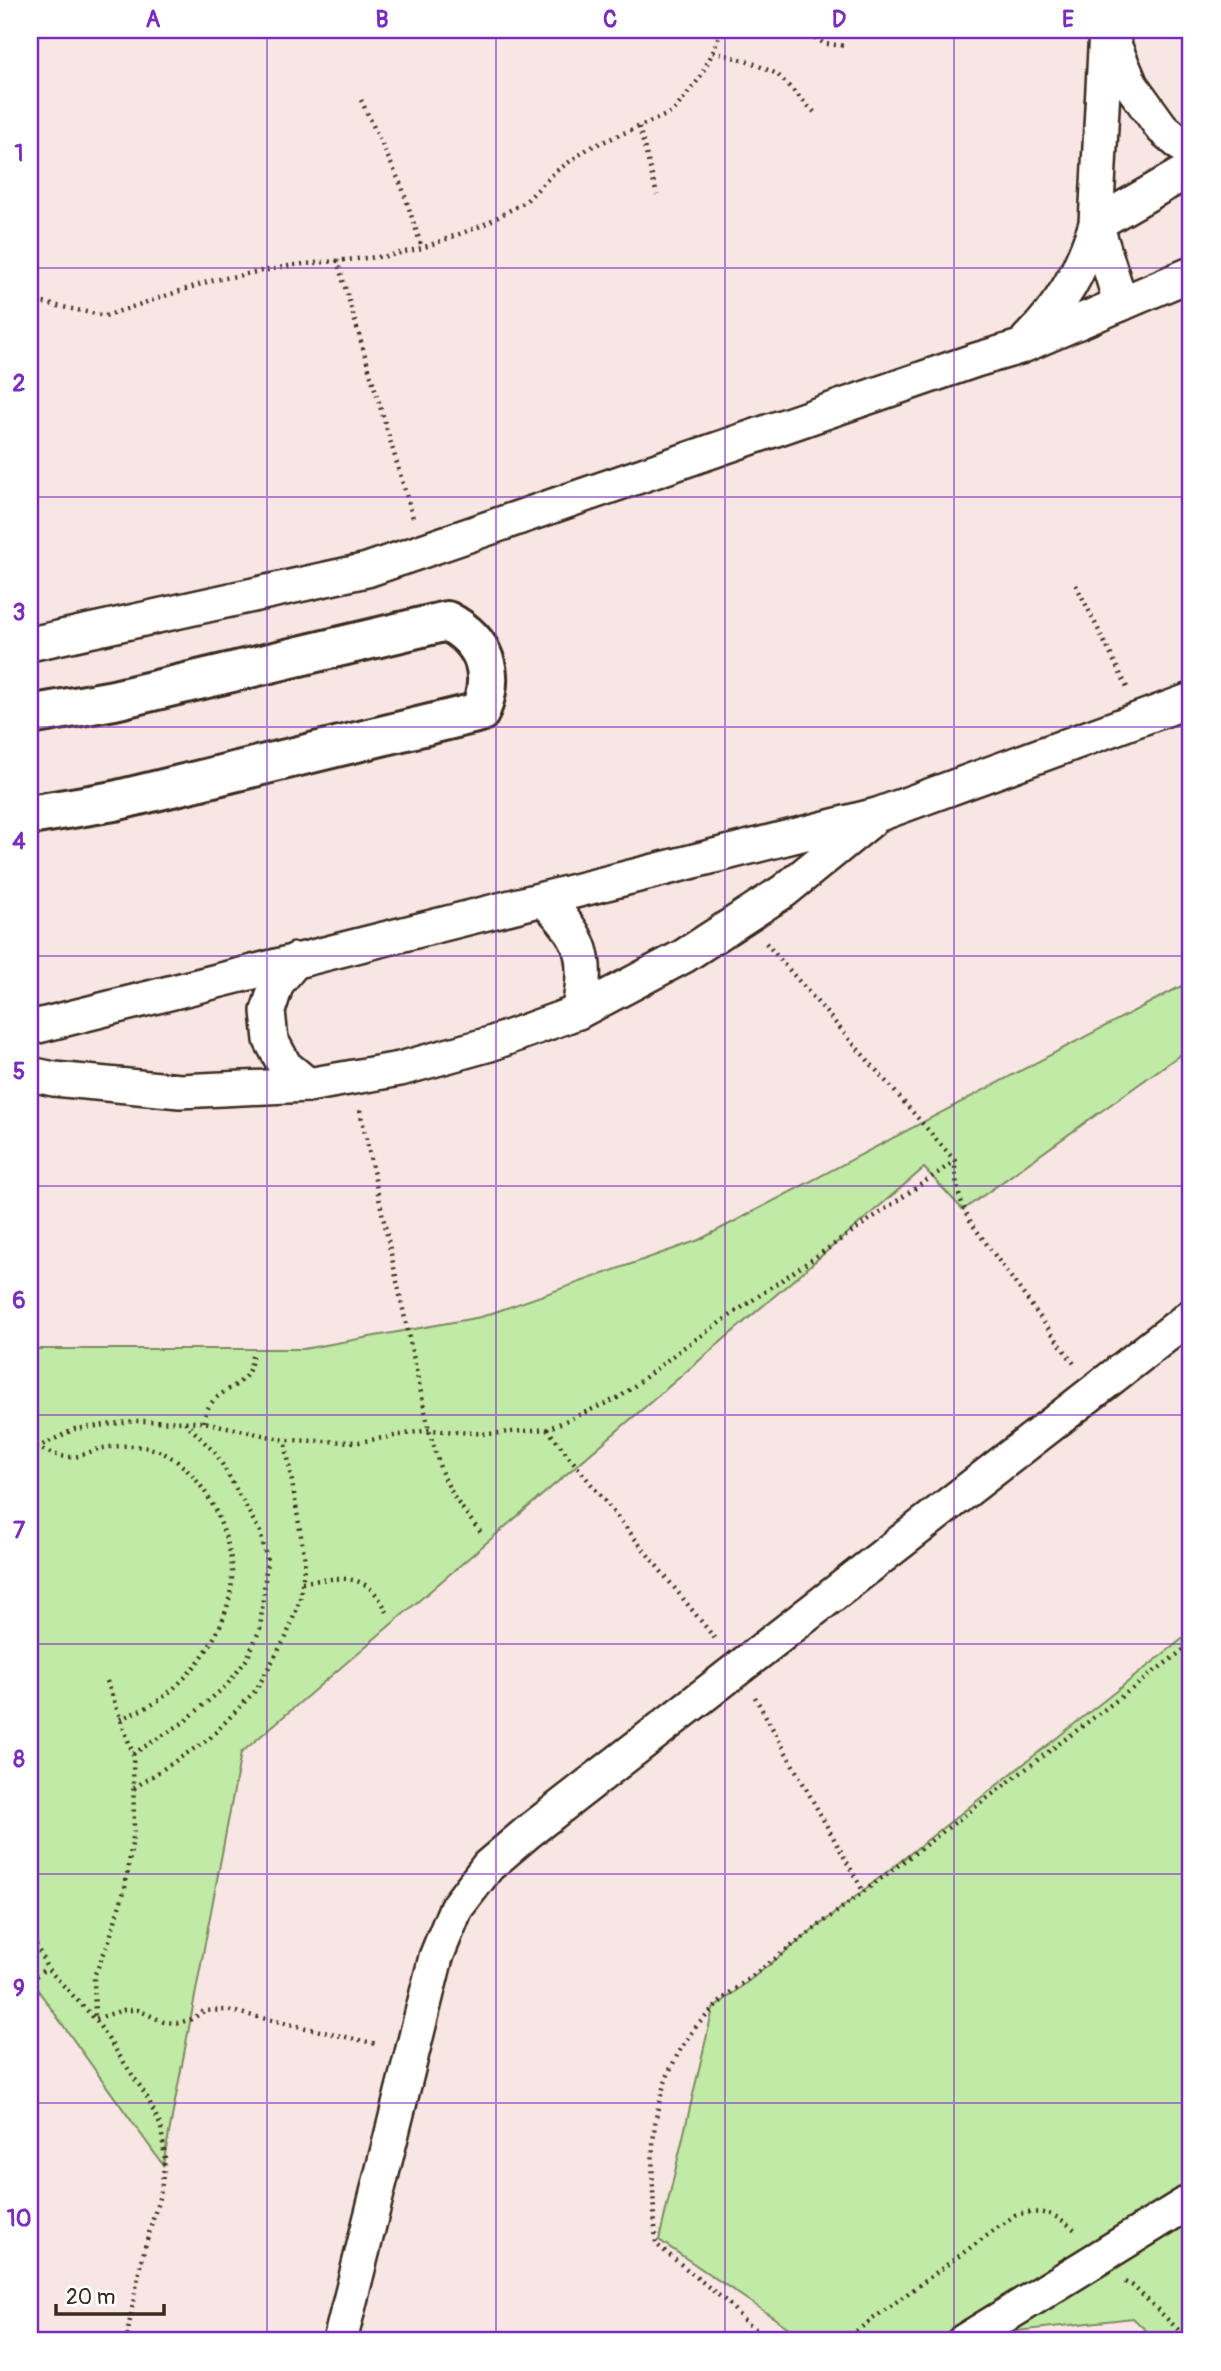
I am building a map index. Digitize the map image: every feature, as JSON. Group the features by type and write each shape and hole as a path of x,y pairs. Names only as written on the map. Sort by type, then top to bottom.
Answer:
{"main road":[{"path":"30,715 114,700 447,621 461,628 481,652 488,683 480,712 114,801 30,815"}],"street":[{"path":"1107,30 1131,85 1162,128 1191,153"},
{"path":"1020,347 1065,296 1087,252 1096,224 1107,30"},
{"path":"1096,224 1191,170"},
{"path":"1096,224 1121,304"},
{"path":"30,644 367,570 976,359 1020,347 1191,274"},
{"path":"30,1028 877,815 1143,719 1191,699"},
{"path":"30,1074 54,1079 180,1091 307,1086 400,1069 490,1044 578,1012 684,956 785,891 877,815"},
{"path":"543,899 566,920 581,949 585,981 578,1012"},
{"path":"296,961 277,983 268,1011 271,1040 285,1066 307,1086"},
{"path":"340,2341 436,1957 456,1908 488,1866 528,1832 1191,1316"},
{"path":"964,2341 1191,2202"}],"path":[{"path":"30,300 105,316 210,281 295,265 387,256 422,248 481,226 525,202 555,172 589,148 673,112 699,79 721,30"},
{"path":"803,30 825,44 846,46"},
{"path":"713,52 748,61 777,74 815,113"},
{"path":"361,100 402,187 422,248"},
{"path":"639,127 657,195"},
{"path":"337,260 423,552"},
{"path":"1076,585 1143,719"},
{"path":"745,918 955,1161 955,1183 961,1205 972,1224 1094,1392"},
{"path":"354,1078 440,1471 455,1499 481,1533"},
{"path":"30,1451 75,1429 135,1421 204,1422 285,1440 359,1442 429,1430 488,1434 547,1429 620,1397 683,1348 955,1161"},
{"path":"204,1422 205,1412 215,1396 242,1382 249,1374 252,1353"},
{"path":"132,1754 184,1722 227,1685 247,1659 260,1629 267,1560 260,1532 217,1455 185,1422"},
{"path":"30,1426 37,1447"},
{"path":"133,1788 209,1739 256,1690 286,1637 300,1600 305,1560 285,1440"},
{"path":"37,1447 70,1457 86,1455 102,1448 127,1446 160,1451 178,1461 192,1475 212,1502 225,1533 232,1570 228,1604 215,1635 188,1675 157,1701 120,1718"},
{"path":"302,1582 344,1577 358,1580 370,1587 380,1598 387,1612"},
{"path":"788,2341 772,2337 747,2324 728,2304 656,2244 651,2147 661,2090 687,2037 727,1995 1191,1644"},
{"path":"94,2019 94,1976 108,1944 125,1888 134,1831 132,1754 107,1681"},
{"path":"30,1932 47,1968 94,2019 147,2097 160,2127 165,2159 161,2191 141,2261 126,2341"},
{"path":"30,1980 47,1968"},
{"path":"94,2019 123,2010 138,2010 164,2022 178,2023 192,2019 204,2011 227,2010 412,2052"}],"green space":[{"path":"1191,981 1191,1047 963,1210 924,1168 241,1753 163,2165 30,1979 30,1349 303,1349 481,1317 699,1240"},
{"path":"1191,1632 1191,2341 1157,2341 1133,2318 926,2341 808,2341 659,2240 713,2009"}]}
